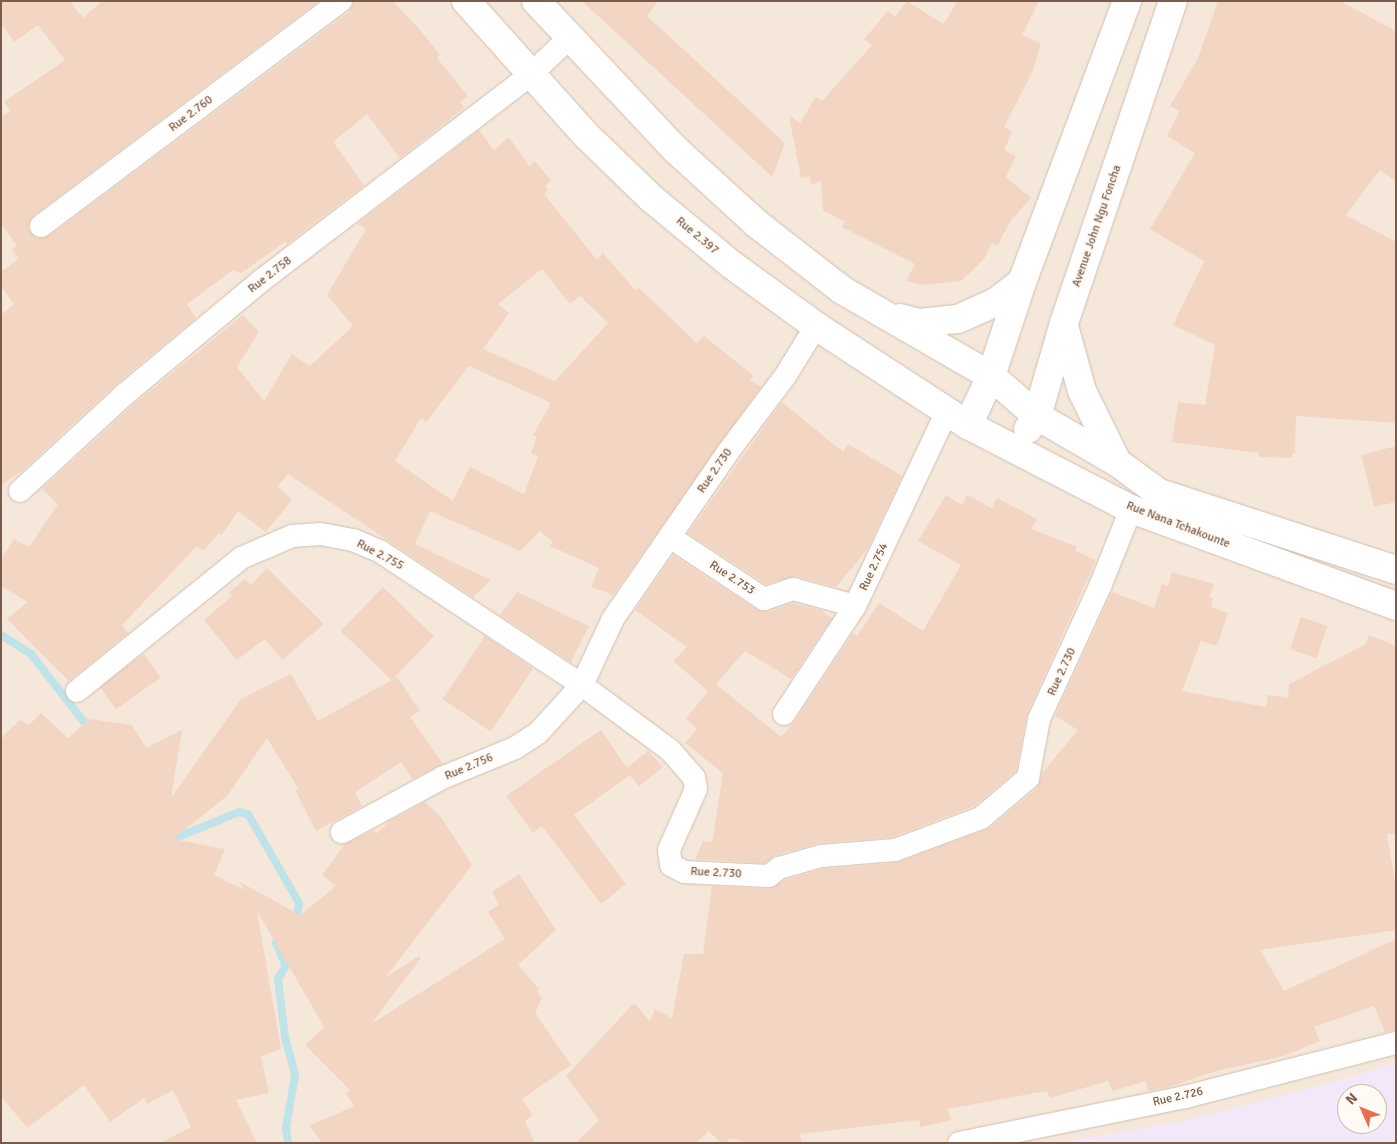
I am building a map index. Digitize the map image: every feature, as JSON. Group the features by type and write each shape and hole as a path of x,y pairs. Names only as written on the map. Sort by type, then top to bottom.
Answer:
{"main road":[{"name":"Rue 2.397","path":"466,1 586,135 652,198 732,265 816,326 958,418"},
{"path":"536,1 568,39 676,150 756,224 842,290 991,376"},
{"path":"958,418 991,376 1022,282 1127,1"},
{"name":"Avenue John Ngu Foncha","path":"1016,447 1036,416 1064,323 1173,1"},
{"path":"885,314 919,323 958,319 996,302 1022,282"},
{"path":"1064,323 1082,391 1118,463"},
{"name":"Rue Nana Tchakounte","path":"991,376 1036,416 1118,463 1159,493 1396,570"},
{"name":"Rue Nana Tchakounte","path":"958,418 1130,509 1396,606"}],"street":[{"name":"Rue 2.760","path":"41,226 341,1"},
{"name":"Rue 2.758","path":"20,491 124,396 262,280 531,74 568,39"},
{"name":"Rue 2.730","path":"816,326 786,375 613,619 582,685 670,750 694,778 696,789 669,850 671,865 684,872 769,876 780,868 821,856 895,850 981,818 1028,778 1039,719 1102,584 1130,509"},
{"name":"Rue 2.754","path":"784,714 855,606 958,418"},
{"name":"Rue 2.755","path":"76,691 241,558 292,536 321,534 353,540 381,552 582,685"},
{"name":"Rue 2.753","path":"670,537 764,599 793,589 855,606"},
{"name":"Rue 2.756","path":"342,832 442,778 515,748 538,733 582,685"},
{"name":"Rue 2.726","path":"959,1143 1185,1097 1396,1043"}],"shaded area":[{"path":"1,1 1396,1 1396,1143 1,1143"},
{"path":"1396,1062 1396,1143 1058,1143 1180,1122 1353,1077"}],"building":[{"path":"1,1 70,1 83,18 102,1 319,1 33,216 28,228 36,238 49,236 349,12 354,1 393,1 440,55 437,58 468,96 460,102 464,108 400,158 367,114 333,142 364,185 287,244 285,242 241,273 233,270 187,304 196,318 115,385 23,470 1,485 1,315 14,304 1,286 1,272 18,259 12,249 17,246 1,223 1,117 11,111 4,102 65,60 38,25 14,42 1,24"},
{"path":"582,1 658,1 647,16 785,143 772,177"},
{"path":"907,1 943,24 958,1 1039,1 1022,35 1041,44 1032,73 1004,127 1012,132 1004,150 1016,156 1006,177 1031,198 1011,220 997,246 992,243 984,259 961,281 925,285 906,281 915,264 842,227 845,222 823,210 821,181 811,185 810,176 801,178 789,116 800,123 816,97 822,101 872,45 864,39 888,11 895,17"},
{"path":"1218,1 1340,1 1396,31 1396,181 1380,170 1346,215 1396,242 1396,423 1296,416 1295,454 1292,454 1292,458 1259,457 1259,453 1172,442 1178,402 1205,405 1215,345 1173,325 1204,261 1150,229 1195,153 1167,136 1180,111 1170,106 1198,58"},
{"path":"479,130 494,150 509,137 529,166 535,161 551,180 545,186 548,190 544,194 597,260 603,253 635,290 638,287 697,343 704,336 754,376 750,380 761,387 613,595 591,587 599,568 550,546 553,542 540,531 520,551 430,511 415,544 491,580 473,597 288,474 278,486 292,500 266,532 238,511 222,535 219,533 203,551 197,546 122,625 128,633 69,681 7,619 28,602 1,586 1,560 14,539 29,547 58,504 42,489 133,405 243,315 259,332 237,367 264,401 292,354 310,366 353,326 327,295 366,229 357,224","holes":["542,269 570,304 580,296 608,323 555,381 483,349 509,313 498,304","469,366 551,403 533,435 537,437 531,453 538,457 524,494 470,467 453,501 395,461 421,418 426,422"]},
{"path":"782,402 843,452 848,444 902,476 867,550 836,587 796,576 766,584 688,533"},
{"path":"1396,446 1396,502 1374,507 1361,455"},
{"path":"946,495 962,505 967,495 992,508 997,498 1037,519 1031,529 1077,547 1075,551 1096,560 1027,714 1016,771 974,806 892,837 818,843 775,855 765,863 695,859 703,841 712,842 723,773 685,743 697,729 686,719 708,691 673,661 687,647 635,610 673,555 757,610 768,612 793,603 822,611 832,618 791,679 745,651 716,684 781,737 795,721 853,633 857,636 879,603 923,631 961,565 918,541"},
{"path":"267,568 324,624 282,660 265,639 237,660 204,620 232,596 229,592 245,579 251,585"},
{"path":"1172,572 1214,584 1209,597 1213,598 1211,607 1228,613 1217,646 1201,641 1182,691 1266,707 1268,695 1288,698 1289,684 1366,644 1369,635 1396,646 1396,834 1387,834 1396,889 1396,930 1260,950 1284,991 1396,939 1396,1030 1385,1032 1374,1006 1314,1027 1320,1041 1284,1056 1216,1071 1175,1085 1148,1091 1146,1081 1113,1091 1108,1081 1050,1098 1047,1091 947,1109 952,1120 920,1127 920,1120 800,1134 802,1143 749,1143 729,1138 727,1143 721,1143 709,1131 696,1143 576,1143 599,1120 566,1076 634,1003 650,1021 655,1009 672,1018 684,954 703,954 712,886 768,889 785,880 823,869 896,863 990,828 1037,788 1042,773 1078,730 1055,716 1112,592 1154,608 1162,584 1168,586"},
{"path":"383,587 434,636 392,680 341,631"},
{"path":"517,592 589,626 571,662 500,615"},
{"path":"1301,617 1327,626 1316,658 1290,649"},
{"path":"485,636 533,668 491,731 443,699"},
{"path":"144,654 161,678 116,709 99,686"},
{"path":"291,674 318,721 397,677 420,711 410,717 443,764 412,779 401,762 355,792 362,806 316,831 295,790 298,788 267,738 228,795 173,839 225,849 214,875 244,890 240,882 300,915 336,886 322,875 345,844 374,830 376,834 391,820 425,802 441,817 472,865 385,978 419,956 421,958 371,1024 505,939 488,912 499,904 492,892 519,874 556,930 518,965 539,989 537,992 542,998 535,1013 571,1065 522,1099 533,1115 525,1121 535,1143 322,1143 309,1126 354,1106 346,1093 350,1090 305,1045 324,1027 257,911 281,1049 261,1056 269,1093 236,1100 257,1143 160,1143 191,1127 173,1090 147,1104 144,1098 110,1122 84,1085 27,1128 1,1096 1,743 4,735 20,720 29,725 41,713 68,738 90,719 132,725 146,748 182,730 171,798 241,699"},
{"path":"601,730 627,768 648,751 663,767 639,786 630,775 574,815 626,884 601,904 542,826 533,833 506,796"}],"waterway":[{"path":"1,635 31,654 91,731"},
{"path":"168,841 239,812 248,814 299,903 297,914 291,921"},
{"path":"279,936 276,943 286,966 278,979 285,1037 295,1075 286,1128 288,1143"}]}
